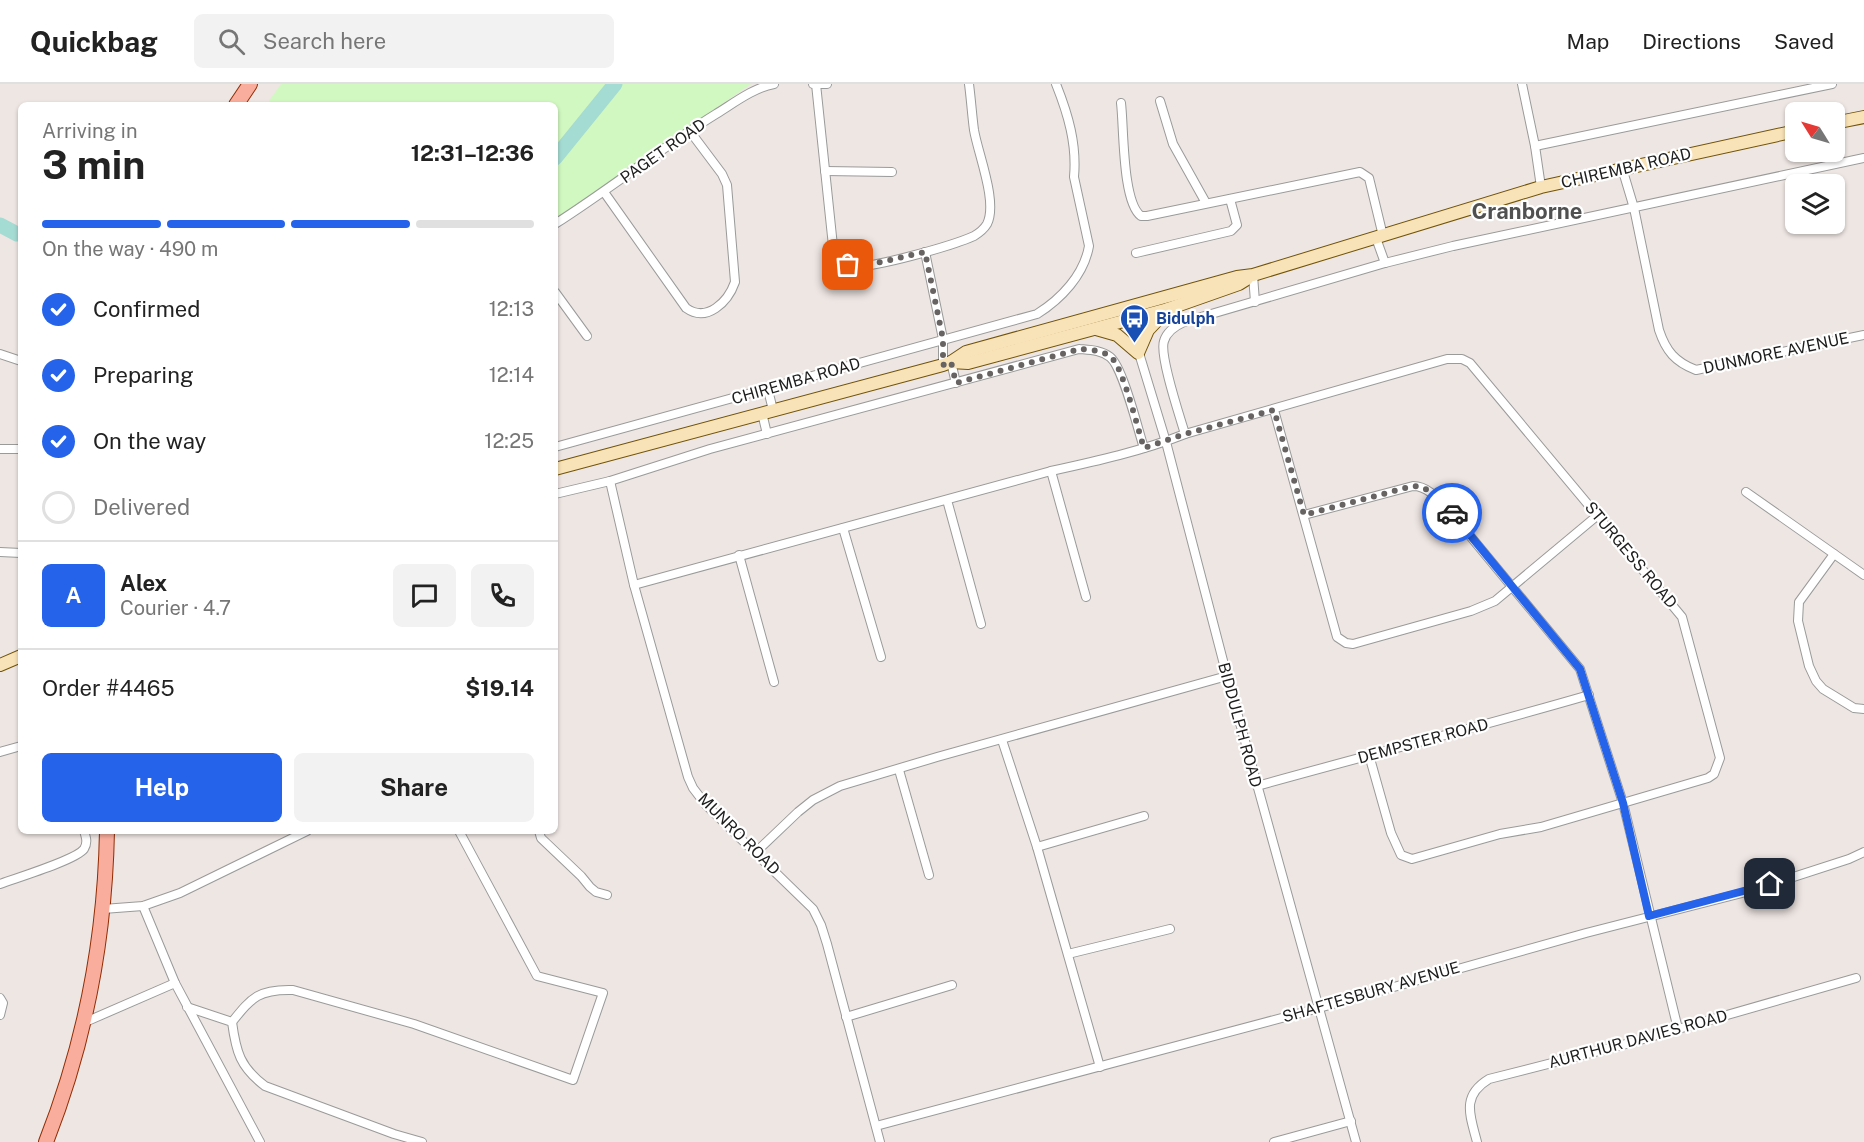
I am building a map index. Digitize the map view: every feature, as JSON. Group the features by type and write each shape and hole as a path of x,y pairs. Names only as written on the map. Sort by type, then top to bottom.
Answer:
{"main road":[{"path":"238,102 250,84"},
{"path":"1845,121 1864,117"},
{"name":"CHIREMBA ROAD","path":"947,363 966,352 1126,313 1237,277 1252,275 1541,187 1785,133"},
{"name":"CHIREMBA ROAD","path":"558,468 947,363 968,363 1095,329 1126,313 1168,309 1239,284 1252,275"},
{"path":"1095,329 1125,339 1138,353 1148,330 1168,309"},
{"path":"0,665 18,657"},
{"path":"46,1142 63,1094 83,1023 98,948 103,909 107,834"}],"street":[{"name":"PAGET ROAD","path":"558,222 604,192 689,130 763,86 774,84"},
{"path":"827,84 814,84 832,246 836,257 841,262 859,267 925,252 975,235 988,223 991,204 974,130 969,84"},
{"name":"CHIREMBA ROAD","path":"558,446 1037,314 1060,297 1071,285 1087,256 1089,246 1076,187 1071,131 1056,84"},
{"path":"1522,84 1541,187"},
{"path":"1535,146 1832,84"},
{"path":"1160,101 1173,144 1206,203"},
{"path":"1121,103 1125,165 1133,207 1141,216 1360,172 1369,178 1384,263"},
{"path":"604,192 686,308 698,314 706,314 725,301 735,282 727,185 722,174 689,130"},
{"path":"1185,434 1162,350 1167,334 1173,327 1184,322 1384,263 1864,158"},
{"name":"DUNMORE AVENUE","path":"1622,168 1634,208 1659,330 1665,346 1682,364 1696,370 1864,335"},
{"path":"825,171 892,172"},
{"path":"1136,253 1231,231 1237,225 1230,199"},
{"path":"925,252 947,363 956,383"},
{"path":"1252,275 1255,302"},
{"path":"558,296 587,336"},
{"name":"BIDDULPH ROAD","path":"1126,313 1166,442 1227,676 1356,1142"},
{"path":"558,493 610,481 710,449 1080,349 1105,353 1117,365 1144,448"},
{"path":"0,354 18,360"},
{"name":"STURGESS ROAD","path":"634,585 1051,471 1103,460 1166,442 1185,434 1447,359 1462,359 1470,363 1682,617 1720,758 1714,774 1708,778 1541,827 1500,834 1412,859 1401,855 1391,833 1369,755"},
{"path":"767,434 768,390"},
{"path":"1274,410 1337,637 1346,643 1353,644 1471,611 1495,601 1598,515"},
{"path":"0,449 18,449"},
{"path":"1051,471 1086,597"},
{"name":"MUNRO ROAD","path":"610,481 634,585 693,788 706,804 797,891 817,916 825,934 880,1142"},
{"path":"1304,515 1413,486 1421,486 1434,495 1452,514 1580,669 1623,803 1678,1029"},
{"path":"1746,492 1864,575"},
{"path":"947,500 981,624"},
{"path":"843,528 881,657"},
{"path":"0,552 18,553"},
{"path":"1834,554 1799,602 1798,621 1809,666 1816,681 1823,689 1854,708 1864,709"},
{"path":"739,555 774,682"},
{"path":"756,852 813,800 850,783 1227,676"},
{"name":"DEMPSTER ROAD","path":"1257,786 1589,695"},
{"path":"1002,740 1037,847 1100,1067"},
{"path":"2,752 18,747"},
{"path":"899,770 929,875"},
{"path":"1037,847 1144,816"},
{"path":"0,884 77,856 86,845 85,834"},
{"path":"422,1142 394,1134 265,1086 243,1065 236,1047 232,1022 246,1004 257,996 272,989 293,990 414,1024 573,1080 603,993 537,976 461,834"},
{"path":"540,834 541,838 590,887 596,892 607,895"},
{"path":"103,909 143,906 180,892 289,835"},
{"name":"SHAFTESBURY AVENUE","path":"876,1126 1319,1008 1649,916 1750,891 1864,852"},
{"path":"143,906 175,983 260,1142"},
{"path":"1068,954 1170,929"},
{"name":"AURTHUR DAVIES ROAD","path":"1477,1142 1470,1101 1472,1093 1478,1086 1489,1079 1678,1029 1856,978"},
{"path":"83,1023 175,983"},
{"path":"846,1017 952,985"},
{"path":"0,1015 2,1000"},
{"path":"187,1007 232,1022"},
{"path":"1274,1142 1351,1121"}],"green space":[{"path":"281,84 751,84 558,218 558,102 268,102"}],"waterway":[{"path":"558,154 615,84"},
{"path":"0,225 18,234"}],"way so far":[{"path":"848,265 859,267 925,252 943,339 943,365 951,362 956,383 1080,349 1094,350 1105,353 1117,365 1144,448 1185,434 1274,410 1304,515 1413,486 1427,489 1452,513"}],"place":[{"name":"Bidulph","path":"1135,344"}],"district":[{"name":"Cranborne","path":"1527,211"}],"route":[{"path":"1452,513 1580,669 1623,803 1649,916 1770,884"}]}
